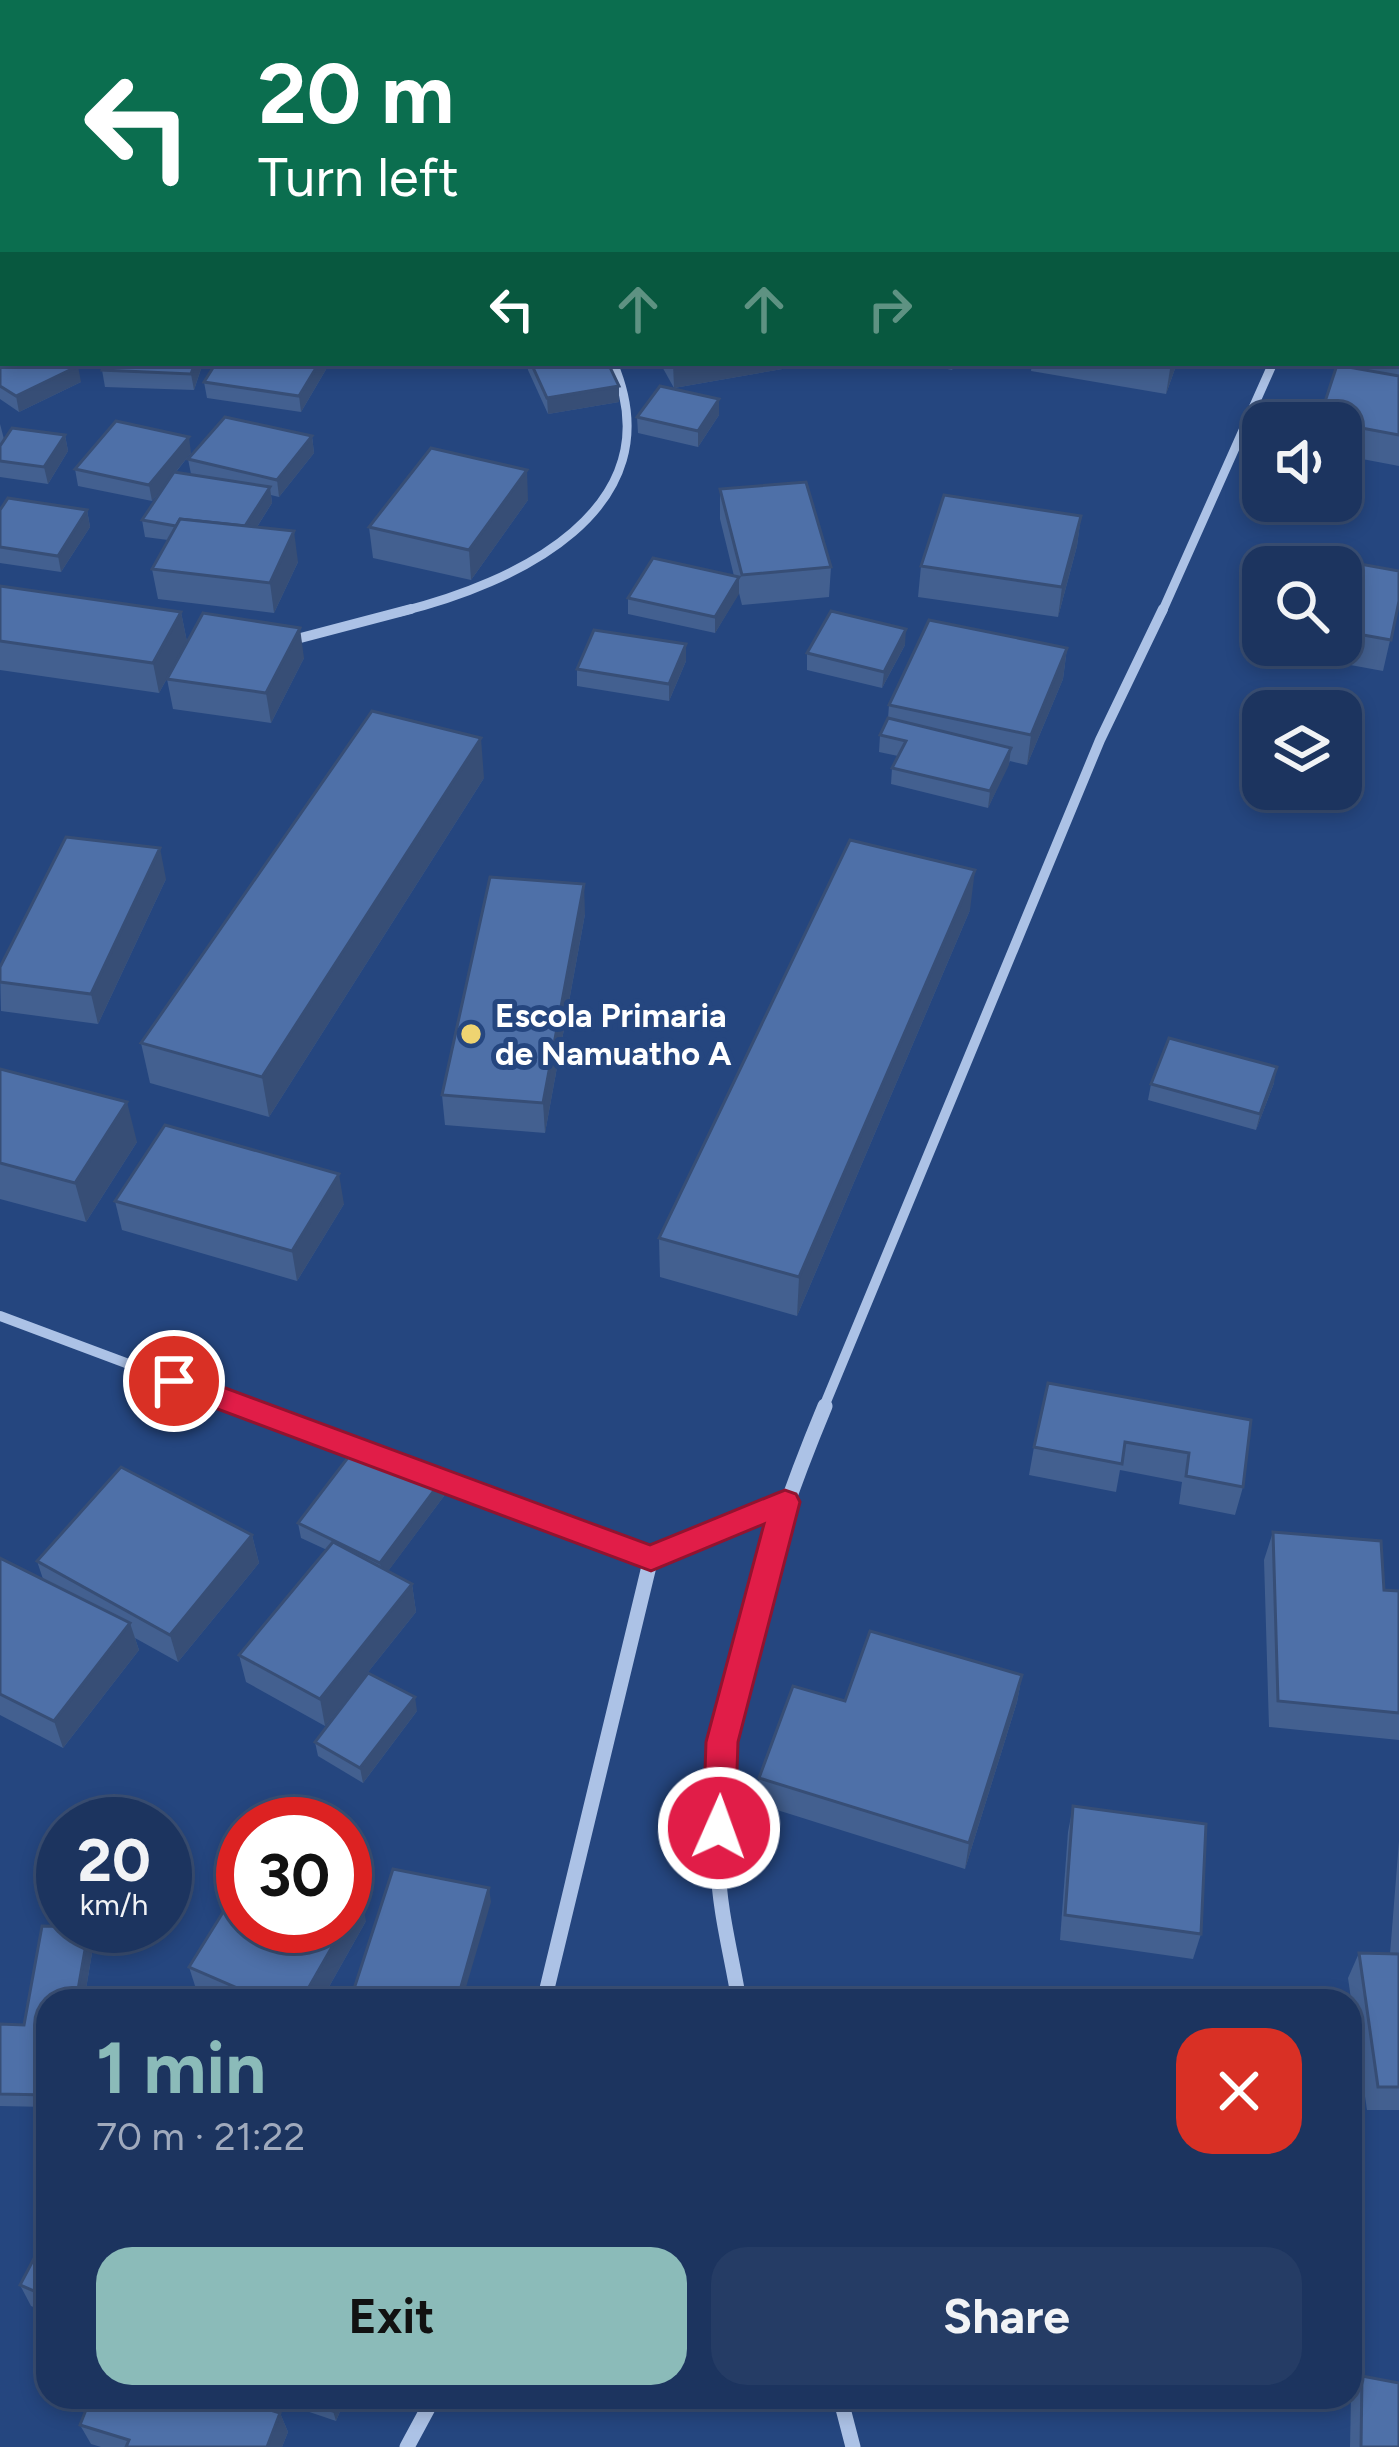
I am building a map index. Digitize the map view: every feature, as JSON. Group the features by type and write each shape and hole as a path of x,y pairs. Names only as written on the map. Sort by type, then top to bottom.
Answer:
{"street":[{"path":"272,646 448,599 527,568 592,515 627,449 626,388 615,366"},
{"path":"737,1989 718,1870 722,1742 785,1502 1100,740 1273,366"},
{"path":"0,1316 382,1458"},
{"path":"404,1467 651,1558 785,1502"},
{"path":"547,1989 651,1558"},
{"path":"407,2447 428,2409"},
{"path":"843,2409 853,2447"}],"building":[{"path":"0,366 78,366 16,396 0,386"},
{"path":"103,366 194,366 191,374 102,370"},
{"path":"214,366 317,366 299,396 204,382"},
{"path":"532,366 609,366 619,386 547,398"},
{"path":"1337,366 1399,376 1399,435 1362,428 1362,402 1325,402"},
{"path":"660,386 719,399 698,431 637,417"},
{"path":"225,417 312,436 277,480 188,459"},
{"path":"116,421 189,437 149,485 75,469"},
{"path":"12,428 65,435 44,467 0,461 0,446"},
{"path":"431,448 527,470 469,550 369,527"},
{"path":"174,472 270,487 245,526 180,519 176,526 142,520"},
{"path":"806,482 831,567 742,575 720,489"},
{"path":"944,495 1081,516 1062,587 921,566"},
{"path":"8,498 87,510 58,556 0,547 0,510"},
{"path":"180,519 294,531 270,583 152,569"},
{"path":"653,558 739,577 715,617 628,598"},
{"path":"1362,564 1399,571 1391,640 1362,635"},
{"path":"0,586 181,612 153,663 0,641"},
{"path":"831,611 906,629 884,672 807,653"},
{"path":"203,613 300,628 266,693 167,679"},
{"path":"929,620 1067,648 1031,735 889,705"},
{"path":"594,630 686,644 669,684 577,669"},
{"path":"372,711 481,738 262,1077 141,1043"},
{"path":"888,718 1011,748 990,791 892,768 906,741 880,735"},
{"path":"66,837 160,848 91,994 0,982 0,967"},
{"path":"850,840 975,870 799,1277 659,1238"},
{"path":"490,877 584,884 543,1103 442,1095"},
{"path":"1169,1038 1277,1067 1260,1114 1151,1084"},
{"path":"0,1069 127,1102 75,1183 0,1163"},
{"path":"165,1125 339,1174 292,1251 115,1201"},
{"path":"1048,1383 1251,1420 1243,1487 1186,1476 1189,1453 1125,1442 1122,1464 1034,1447"},
{"path":"359,1443 442,1480 380,1563 298,1523"},
{"path":"121,1467 252,1535 170,1635 37,1561"},
{"path":"1273,1532 1381,1541 1384,1590 1399,1591 1399,1713 1278,1701"},
{"path":"333,1542 412,1584 320,1699 239,1655"},
{"path":"0,1558 130,1623 54,1721 0,1694"},
{"path":"870,1631 1022,1675 969,1843 759,1778 793,1686 845,1701"},
{"path":"368,1673 415,1697 360,1768 315,1742"},
{"path":"1073,1806 1206,1824 1201,1934 1065,1915"},
{"path":"393,1869 489,1888 460,1989 354,1989 366,1953 372,1953 372,1934"},
{"path":"216,1924 216,1953 329,1953 308,1989 239,1989 189,1967"},
{"path":"37,1953 84,1953 78,1989 36,1989 36,2095 0,2094 0,2024 24,2025"},
{"path":"1359,1953 1399,1954 1399,2087 1378,2087"},
{"path":"36,2255 36,2292 20,2285"},
{"path":"1362,2376 1399,2383 1399,2447 1361,2447"},
{"path":"86,2409 267,2409 280,2413 267,2447 126,2447 129,2440 80,2425"}],"place":[{"name":"Escola Primaria de Namuatho A","path":"471,1034"}],"route":[{"path":"174,1381 651,1558 785,1502 722,1742 719,1828"}]}
